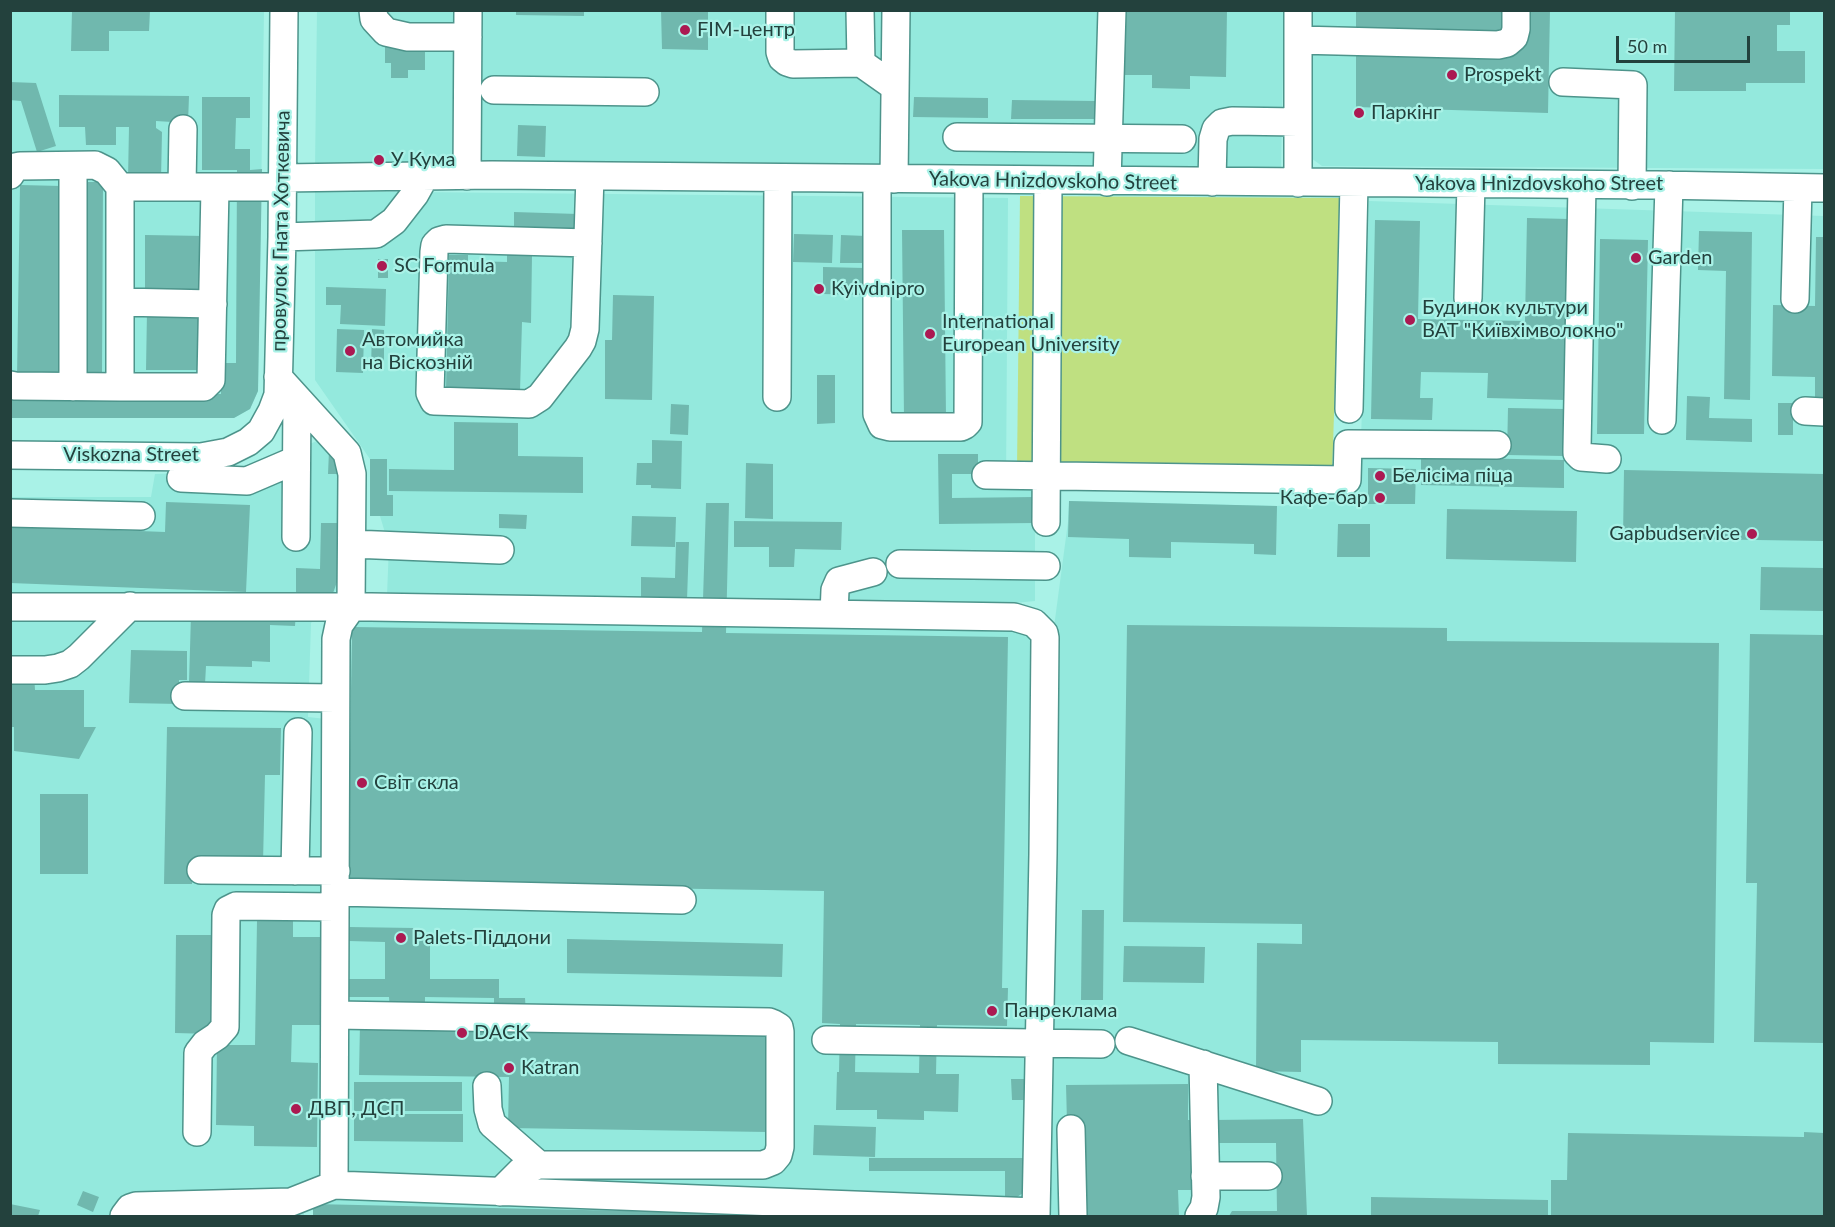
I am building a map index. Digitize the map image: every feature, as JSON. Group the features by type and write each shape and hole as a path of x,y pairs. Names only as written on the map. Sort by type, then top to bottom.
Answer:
{"street":[{"name":"провулок Гната Хоткевича","path":"248,442 261,430 278,395 284,10"},
{"path":"373,10 374,19 386,32 408,37 468,37"},
{"path":"467,176 468,10"},
{"path":"780,10 780,52 786,62 793,64 861,63 895,87"},
{"path":"860,10 861,63"},
{"path":"896,10 895,87 885,179 877,414 882,425 960,428 968,422 969,180"},
{"path":"1107,182 1112,10"},
{"path":"1298,10 1298,183"},
{"path":"1298,40 1508,44 1514,37 1516,29 1516,10"},
{"path":"1563,82 1633,85 1632,186"},
{"path":"494,90 645,92"},
{"path":"1212,182 1213,139 1216,129 1222,123 1232,121 1298,122"},
{"path":"182,187 183,129"},
{"path":"957,137 1182,139"},
{"path":"10,175 15,167 20,165 95,165 111,175 120,187 120,387"},
{"path":"73,166 73,387"},
{"name":"Yakova Hnizdovskoho Street","path":"120,187 215,188 424,176 590,176 1811,188"},
{"path":"282,237 376,234 394,221 404,209 424,176"},
{"path":"588,243 446,239 435,245 430,393 434,401 522,405 535,401 578,348 584,334 588,243 590,176"},
{"path":"777,397 778,178"},
{"path":"1046,522 1048,181"},
{"path":"1349,409 1354,183"},
{"path":"1468,298 1472,184"},
{"path":"1582,185 1577,453 1581,457 1607,459"},
{"path":"1662,420 1669,185"},
{"path":"10,385 204,387 208,384 213,375 215,188"},
{"path":"1795,299 1811,188"},
{"path":"120,302 213,304"},
{"path":"278,377 347,453 352,474 351,608 336,632 334,1185"},
{"path":"296,537 297,398"},
{"name":"Viskozna Street","path":"10,455 201,457 228,452 248,442"},
{"path":"986,475 1347,480 1348,444 1497,445"},
{"path":"181,478 247,481 296,460"},
{"path":"10,513 141,516"},
{"path":"352,544 500,550"},
{"path":"900,564 1046,566"},
{"path":"834,614 835,590 839,580 873,572"},
{"path":"10,670 52,669 70,664 130,606"},
{"path":"10,607 351,608 1014,617 1034,623 1046,638 1036,1214 334,1185 291,1202 136,1206 130,1208 124,1216"},
{"path":"185,696 335,698"},
{"path":"295,871 297,732"},
{"path":"201,870 295,871 336,890"},
{"path":"197,1132 198,1053 205,1044 222,1032 225,1022 226,915 228,910 236,906 336,890 682,900"},
{"path":"335,1015 769,1022 779,1027 780,1147 773,1161 763,1165 539,1165 521,1171 500,1191"},
{"path":"826,1040 1101,1044"},
{"path":"1128,1041 1318,1101"},
{"path":"1199,1216 1205,1203 1203,1065"},
{"path":"487,1086 488,1109 492,1124 539,1165"},
{"path":"1071,1129 1073,1216"},
{"path":"1205,1176 1268,1176"}],"shaded area":[{"path":"11,11 264,11 258,391 250,409 234,418 11,418"},
{"path":"317,11 1284,11 1281,172 315,169"},
{"path":"1312,11 1824,11 1824,169 1322,166 1311,158"},
{"path":"315,191 1008,198 1006,484 1034,485 1035,497 1035,601 1015,603 1034,636 1027,1216 313,1216 313,1204 345,1162 352,627 387,595 389,546 380,516 370,516 370,459 315,380"},
{"path":"1369,201 1824,216 1824,1216 1049,1216 1054,627 1069,501 1277,506 1359,498"},
{"path":"325,438 339,452 339,583 333,596 311,623 308,717 326,719 322,1185 304,1209 304,1216 11,1216 11,497 151,497 155,474 239,471"}],"green space":[{"path":"1020,196 1341,198 1332,476 1017,469"}],"building":[{"path":"516,10 584,10 584,16 516,15"},
{"name":"FIM-центр","path":"661,10 708,10 708,50 662,49"},
{"path":"1123,10 1227,10 1226,77 1190,76 1190,89 1152,88 1152,75 1122,75"},
{"name":"Prospekt","path":"1356,10 1550,10 1548,113 1356,107"},
{"path":"1675,10 1790,10 1790,25 1777,25 1777,51 1805,51 1805,83 1746,83 1746,91 1674,91"},
{"path":"72,11 150,11 149,31 109,31 109,51 71,51"},
{"path":"385,45 425,45 425,70 408,70 408,78 391,78 391,63 385,63"},
{"path":"10,82 36,83 56,146 37,152 21,101 10,100"},
{"path":"59,95 189,96 188,123 156,121 156,128 162,132 161,179 128,179 129,127 116,127 116,145 86,145 85,127 59,127"},
{"path":"202,97 250,97 250,118 236,118 235,149 250,149 250,170 262,169 258,391 250,409 234,418 10,418 10,392 221,394 221,363 236,363 237,170 202,170"},
{"path":"914,97 988,98 988,118 913,117"},
{"path":"1012,100 1096,101 1095,119 1011,119"},
{"path":"518,125 546,126 545,157 517,156"},
{"path":"84,182 103,182 102,373 83,373"},
{"path":"20,185 61,186 58,378 17,378"},
{"path":"514,212 578,214 577,233 514,230"},
{"path":"1527,218 1569,219 1565,400 1487,398 1488,373 1421,372 1420,398 1433,398 1432,420 1371,419 1375,220 1420,221 1418,319 1525,321"},
{"path":"902,230 944,230 946,418 904,418"},
{"path":"1699,231 1752,232 1750,400 1724,399 1726,271 1698,270"},
{"path":"794,234 833,235 832,263 793,262"},
{"path":"145,235 205,236 204,294 145,294"},
{"path":"841,235 866,236 865,263 840,263"},
{"path":"1816,237 1824,237 1824,400 1815,400 1815,377 1772,376 1773,305 1815,306"},
{"path":"1600,239 1648,240 1644,434 1597,434"},
{"path":"449,255 468,255 468,261 507,262 507,255 532,255 531,323 522,322 520,391 446,389"},
{"path":"378,259 388,259 388,278 378,278"},
{"path":"823,267 865,268 864,295 823,294"},
{"path":"326,287 386,289 385,326 340,324 341,305 326,305"},
{"path":"613,295 654,296 652,400 605,399 605,340 612,340"},
{"path":"147,311 206,312 206,370 146,370"},
{"name":"Автомийка на Віскозній","path":"337,329 364,330 363,373 336,372"},
{"path":"372,329 384,330 384,369 371,368"},
{"path":"817,375 835,375 835,423 817,424"},
{"path":"1687,396 1710,397 1709,418 1752,419 1752,442 1686,440"},
{"path":"1778,403 1793,403 1793,435 1778,435"},
{"path":"671,404 689,405 688,435 670,434"},
{"path":"1508,408 1565,409 1564,456 1507,455"},
{"path":"454,422 518,423 518,456 583,457 583,493 389,491 389,469 454,470"},
{"path":"652,440 682,441 681,489 636,485 637,463 652,463"},
{"path":"329,451 339,452 338,474 328,474"},
{"path":"938,454 978,454 978,474 952,474 952,498 1035,497 1035,523 939,524"},
{"path":"1421,457 1564,460 1564,488 1421,485"},
{"path":"370,459 387,459 387,495 393,495 393,516 370,516"},
{"path":"746,463 773,464 773,519 745,518"},
{"path":"1368,468 1416,469 1415,504 1368,504"},
{"path":"1624,470 1824,474 1824,541 1623,538"},
{"path":"1069,501 1277,506 1276,555 1254,554 1254,544 1171,542 1171,558 1129,557 1129,539 1068,537"},
{"path":"166,502 250,505 246,592 10,583 10,526 165,532"},
{"path":"706,503 729,503 726,633 1008,637 1002,988 1008,988 1007,1026 937,1025 936,1074 959,1074 958,1112 924,1111 924,1120 877,1119 877,1110 836,1110 840,1024 822,1023 824,891 348,883 352,627 702,632","holes":["856,1024 920,1025 919,1073 855,1072"]},
{"path":"1447,509 1577,511 1576,562 1446,559"},
{"path":"499,514 527,515 526,529 499,528"},
{"path":"632,516 676,517 675,547 631,546"},
{"path":"734,521 842,522 841,550 795,549 794,567 769,567 769,547 734,547"},
{"path":"321,523 338,523 337,582 332,596 296,595 296,568 320,569"},
{"path":"1338,524 1370,524 1370,557 1337,557"},
{"path":"676,542 689,542 687,600 641,599 641,577 675,578"},
{"path":"1761,567 1824,568 1824,611 1760,610"},
{"path":"296,610 295,626 270,625 270,662 252,661 252,667 206,666 205,684 189,683 191,615"},
{"path":"1127,625 1447,628 1447,641 1719,643 1714,1043 1650,1042 1650,1065 1498,1064 1498,1042 1301,1040 1301,1072 1256,1071 1257,943 1302,944 1302,924 1123,922"},
{"path":"1750,634 1824,635 1824,1043 1754,1042 1757,883 1746,883"},
{"path":"131,650 187,651 187,680 179,680 179,704 129,703"},
{"path":"10,673 34,673 35,690 84,690 84,727 96,727 79,759 14,751 14,727 10,727"},
{"path":"167,727 281,728 280,775 265,775 263,863 192,862 192,884 164,884"},
{"path":"40,794 88,794 88,874 40,874"},
{"path":"1082,910 1104,910 1103,1000 1081,1000"},
{"path":"257,921 293,921 293,937 323,937 321,1025 292,1025 291,1062 318,1063 317,1147 254,1146 254,1126 216,1125 217,1045 255,1045"},
{"path":"349,927 414,928 414,936 430,937 430,979 499,979 499,998 525,998 526,1013 494,1013 494,998 425,997 425,1012 390,1011 389,997 349,997 349,979 385,979 385,942 349,941"},
{"path":"176,935 212,935 212,1034 175,1033"},
{"path":"567,939 783,944 782,977 567,973"},
{"path":"1124,946 1205,947 1204,983 1123,982"},
{"path":"360,1023 770,1030 768,1132 508,1128 509,1077 359,1075"},
{"path":"1011,1079 1025,1079 1025,1100 1012,1100"},
{"path":"354,1082 462,1082 462,1111 354,1111"},
{"path":"1188,1084 1188,1120 1195,1120 1200,1190 1178,1190 1179,1216 1085,1216 1084,1122 1067,1122 1066,1085"},
{"path":"354,1114 463,1114 463,1142 354,1141"},
{"path":"1303,1119 1307,1216 1229,1216 1232,1211 1277,1211 1276,1143 1213,1143 1213,1120"},
{"path":"814,1125 876,1127 875,1157 813,1155"},
{"path":"1804,1132 1824,1133 1824,1216 1551,1216 1551,1180 1567,1180 1568,1133 1804,1137"},
{"path":"869,1158 1026,1158 1026,1191 1005,1205 1005,1171 869,1171"},
{"path":"83,1191 99,1197 93,1212 77,1205"},
{"path":"1371,1197 1548,1200 1548,1216 1371,1216"},
{"path":"10,1204 40,1210 38,1216 10,1216"},
{"path":"313,1204 762,1214 762,1216 313,1216"}],"place":[{"name":"FIM-центр","path":"685,30"},
{"name":"Prospekt","path":"1452,75"},
{"name":"Паркінг","path":"1359,113"},
{"name":"У Кума","path":"379,160"},
{"name":"Garden","path":"1636,258"},
{"name":"SC Formula","path":"382,266"},
{"name":"Kyivdnipro","path":"819,289"},
{"name":"Будинок культури ВАТ \"Київхімволокно\"","path":"1410,320"},
{"name":"International European University","path":"930,334"},
{"name":"Автомийка на Віскозній","path":"350,351"},
{"name":"Белісіма піца","path":"1380,476"},
{"name":"Кафе-бар","path":"1380,498"},
{"name":"Gapbudservice","path":"1752,534"},
{"name":"Світ скла","path":"362,783"},
{"name":"Palets-Піддони","path":"401,938"},
{"name":"Панреклама","path":"992,1011"},
{"name":"DACK","path":"462,1033"},
{"name":"Katran","path":"509,1068"},
{"name":"ДВП, ДСП","path":"296,1109"}]}
